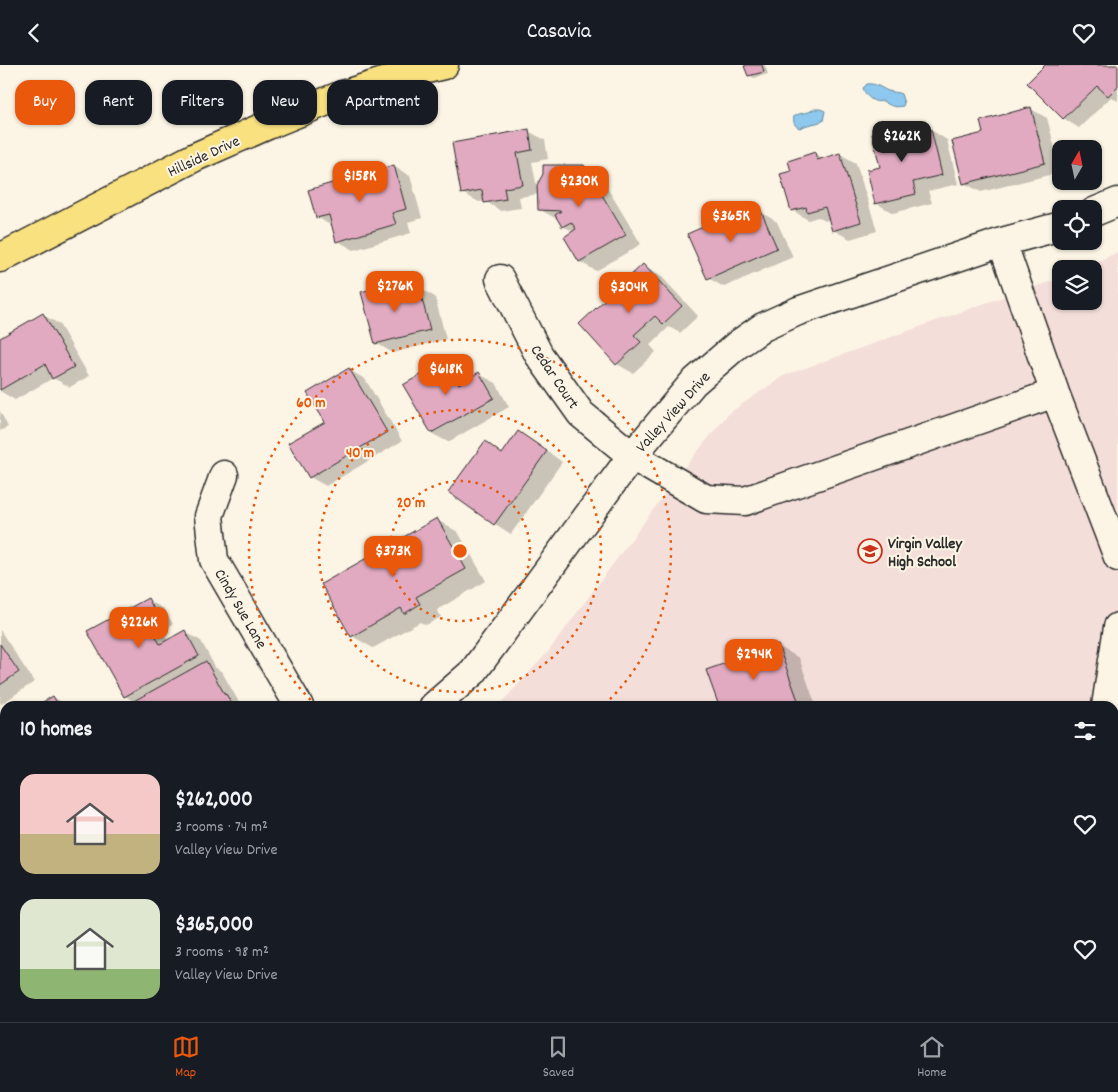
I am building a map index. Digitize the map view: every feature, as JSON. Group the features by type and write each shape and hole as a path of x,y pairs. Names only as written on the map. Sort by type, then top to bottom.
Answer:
{"main road":[{"name":"Hillside Drive","path":"0,258 195,157 260,128 342,95 444,65"}],"street":[{"path":"1102,209 1118,202"},
{"name":"Valley View Drive","path":"440,701 473,672 632,456 693,383 736,345 763,327 798,311 1002,242 1052,228"},
{"path":"1002,242 1055,393 1118,557"},
{"name":"Cedar Court","path":"500,279 539,355 581,414 632,456 706,499 745,501 1055,393"},
{"name":"Cindy Sue Lane","path":"224,475 209,516 214,560 296,701"},
{"path":"1107,701 1118,627"}],"shaded area":[{"name":"Virgin Valley High School","path":"1118,252 1118,701 503,701 548,652 684,468 728,414 783,376 1052,281 1052,310 1102,310 1101,260"}],"water":[{"path":"867,84 876,85 888,91 901,94 903,106 897,107 883,101 871,99 863,88"},
{"path":"814,109 825,111 823,121 800,128 795,125 794,116"}],"building":[{"path":"762,65 764,72 748,76 744,66"},
{"path":"1045,65 1118,65 1118,86 1108,96 1097,86 1063,119 1027,83"},
{"path":"1031,107 1045,163 963,184 952,141 983,133 980,121"},
{"path":"905,126 907,135 931,129 942,175 913,182 916,194 875,204 867,170 880,167 872,134"},
{"path":"529,129 532,150 517,153 523,185 504,188 506,199 484,203 482,190 461,194 452,143"},
{"path":"815,152 817,160 840,153 861,222 832,231 825,207 807,212 806,207 791,211 780,174 791,171 788,161"},
{"path":"394,165 406,209 392,213 396,224 336,242 329,215 316,218 308,190"},
{"path":"543,165 584,165 626,235 579,262 564,237 576,229 571,222 562,227 555,215 561,211 538,210 537,185 543,174"},
{"path":"761,211 777,248 707,279 687,234 728,216 732,224"},
{"path":"643,264 682,306 663,324 655,316 634,335 641,342 616,365 579,324"},
{"path":"391,284 394,293 419,287 430,330 375,344 361,292"},
{"path":"43,313 74,367 52,379 45,364 0,390 0,338"},
{"path":"446,360 459,384 479,372 494,398 431,433 403,385"},
{"path":"349,368 387,432 309,478 288,443 325,422 307,393"},
{"path":"518,431 547,451 494,525 448,492 485,441 502,454"},
{"path":"437,518 466,569 416,597 420,604 404,614 401,608 351,637 321,584"},
{"path":"148,598 157,615 147,620 160,644 185,630 199,656 124,697 87,631"},
{"path":"0,644 19,672 0,685"},
{"path":"778,645 798,701 717,701 706,670"},
{"path":"206,661 230,701 134,701"},
{"path":"53,696 56,701 44,701"}],"place":[{"name":"Virgin Valley High School","path":"870,551"}]}
